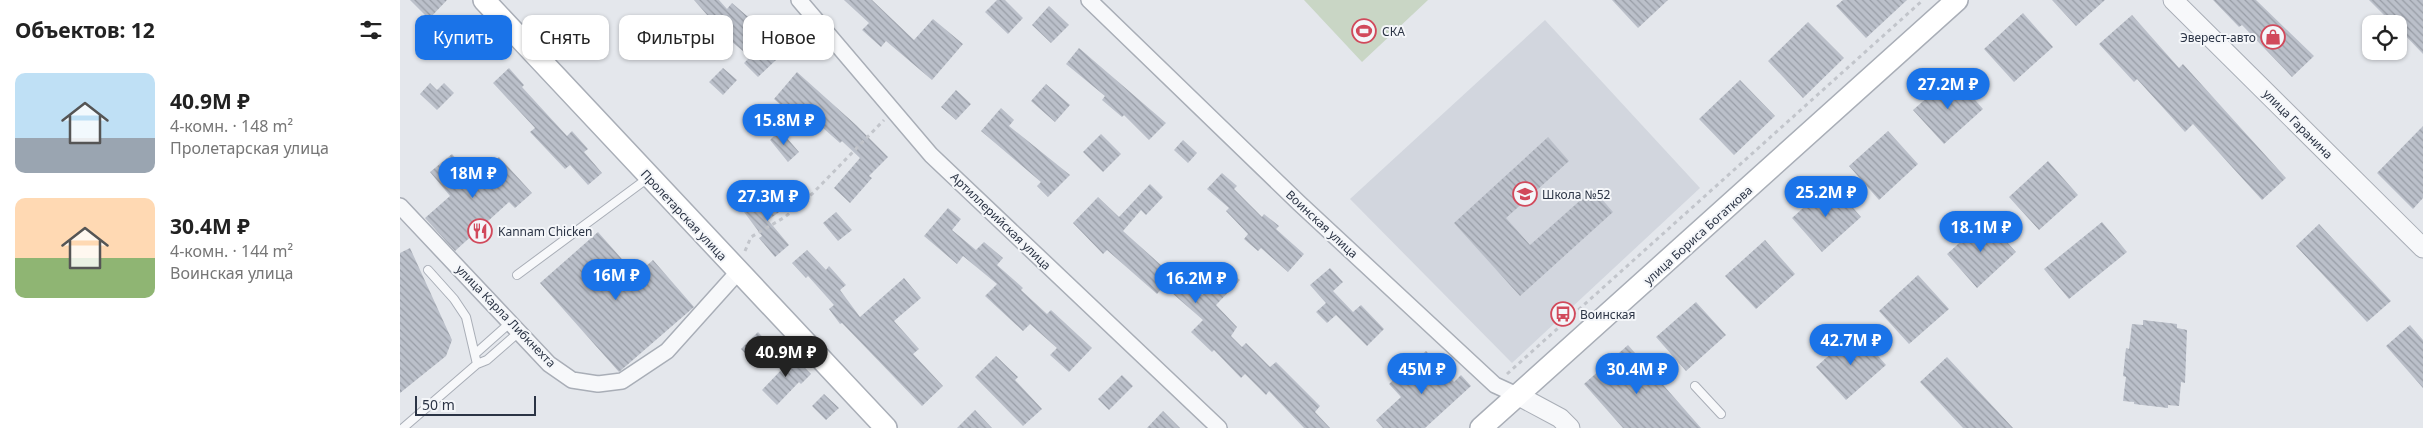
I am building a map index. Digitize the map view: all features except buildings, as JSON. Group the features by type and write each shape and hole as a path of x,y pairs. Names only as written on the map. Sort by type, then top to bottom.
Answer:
{"main road":[{"name":"Пролетарская улица","path":"484,0 648,177 886,428"},
{"name":"улица Бориса Богаткова","path":"1481,428 1519,396 1958,0"}],"street":[{"name":"Артиллерийская улица","path":"799,0 931,155 1219,428"},
{"name":"Воинская улица","path":"1089,0 1299,203 1495,385 1560,418 1570,428"},
{"name":"улица Гаранина","path":"2173,0 2423,248"},
{"name":"улица Карла Либкнехта","path":"400,206 549,364 572,380 598,384 622,381 667,351 738,272"}],"lane":[{"path":"517,275 648,177"},
{"path":"428,270 454,299 466,318 477,364"},
{"path":"475,354 515,327"},
{"path":"403,428 477,364 486,360 515,327"},
{"path":"1695,386 1721,414"}],"path":[{"path":"1495,385 1923,0"},
{"path":"738,272 751,237 785,217 813,192 894,110"}],"shaded area":[{"name":"Школа №52","path":"1545,20 1700,188 1512,363 1350,199"}],"green space":[{"name":"СКА","path":"1304,0 1428,0 1362,62"}],"place":[{"name":"СКА","path":"1364,31"},
{"name":"Эверест-авто","path":"2273,37"},
{"name":"Школа №52","path":"1525,194"},
{"name":"Kannam Chicken","path":"480,231"},
{"name":"Воинская","path":"1563,314"}]}
